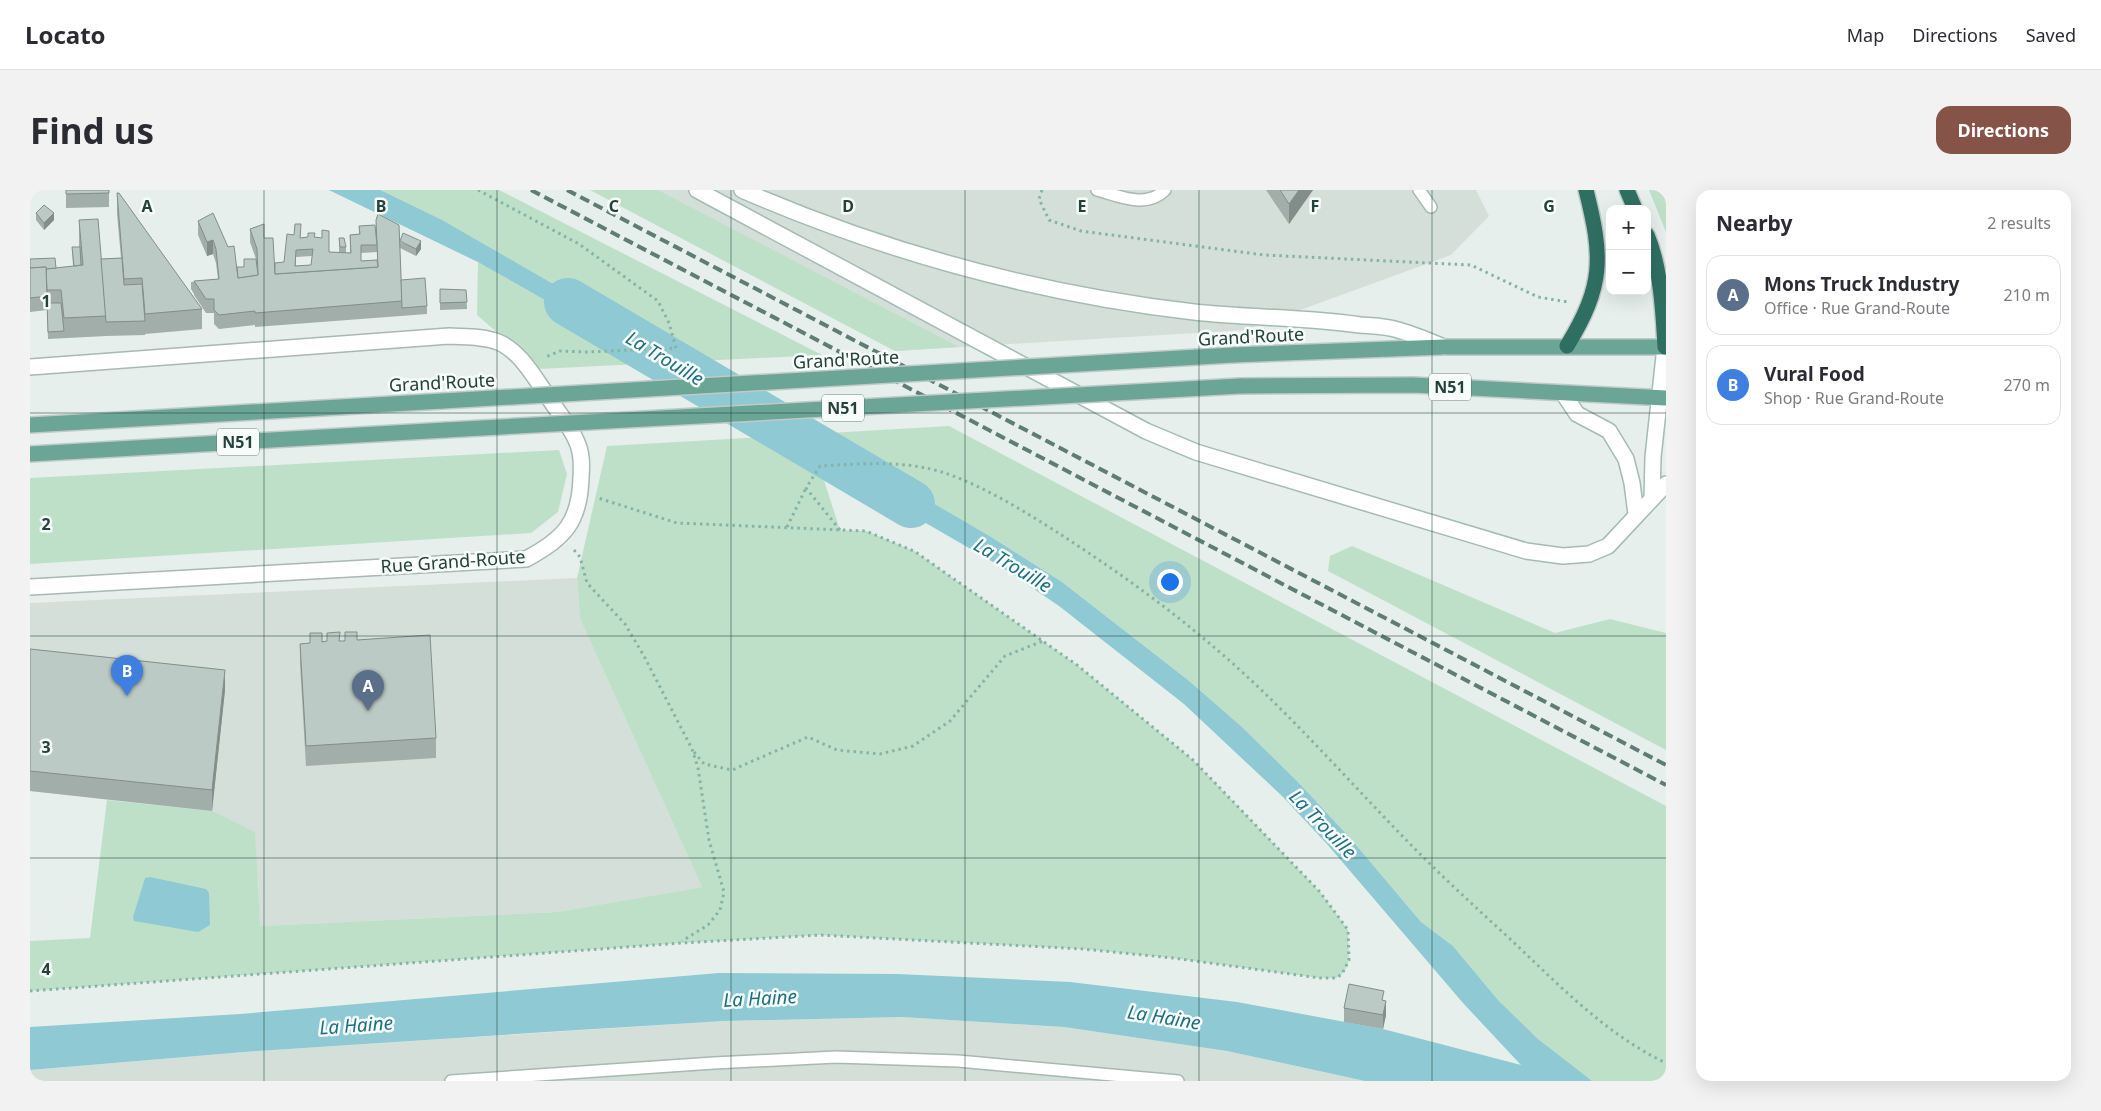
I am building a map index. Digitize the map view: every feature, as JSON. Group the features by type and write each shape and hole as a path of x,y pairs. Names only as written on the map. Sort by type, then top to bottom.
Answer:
{"highway":[{"path":"1567,346 1584,319 1597,282 1598,244 1586,190"},
{"path":"1627,190 1634,205"},
{"path":"1651,243 1666,262"},
{"path":"1651,248 1664,321 1665,347"}],"main road":[{"name":"Grand'Route","path":"30,425 1232,355 1444,347 1665,347"},
{"name":"N51","path":"30,454 1240,386 1412,385 1662,398"}],"street":[{"path":"697,190 1146,431 1196,452 1526,550 1563,556 1589,554 1608,546 1627,528 1636,514 1666,484"},
{"path":"742,190 801,215 872,240 935,260 1016,280 1099,298 1195,312 1324,320 1398,329 1444,347"},
{"name":"Rue Grand-Route","path":"30,367 449,336 478,337 500,343 528,367 576,440 582,458 581,493 576,516 562,536 526,559 30,587"},
{"path":"1652,498 1653,456 1662,398 1665,347"},
{"path":"1562,393 1578,414 1609,431 1626,459 1632,482 1636,514"}],"lane":[{"path":"1097,190 1139,201 1159,196 1164,190"},
{"path":"1419,190 1431,207"},
{"path":"451,1081 714,1063 836,1057 958,1061 1178,1081"}],"path":[{"path":"478,190 579,244 658,301 669,322 676,348 588,352 560,351 528,367"},
{"path":"1042,190 1039,199 1049,220 1081,231 1264,255 1471,265 1538,296 1568,302 1584,319"},
{"path":"787,527 806,488 820,466 883,462 929,468 966,482 1031,516 1149,596 1204,639 1314,742 1451,884 1568,994 1605,1025 1647,1054 1666,1063"},
{"path":"806,488 840,530"},
{"path":"30,991 681,943 830,935 1083,949 1173,958 1320,978 1336,978 1342,974 1349,960 1348,930 1320,892 1193,760 1077,665 914,551 866,532 677,523 581,493"},
{"path":"562,536 580,557 587,582 625,624 692,749 704,764 732,770 790,743 808,737 837,750 880,754 913,746 950,721 1005,656 1043,641"},
{"path":"681,943 708,924 720,910 724,892 709,840 698,768 692,749"}],"shaded area":[{"path":"590,190 1476,190 1489,216 1451,255 1245,330 895,351"},
{"path":"577,578 580,619 702,887 557,912 260,926 213,811 30,791 30,603"},
{"path":"902,1017 1064,1027 1227,1051 1365,1081 30,1081 30,1070 244,1052 724,1021"}],"green space":[{"path":"329,190 499,190 822,355 539,369 477,315 478,262"},
{"path":"590,190 658,190 959,347 895,351"},
{"path":"1649,190 1666,190 1666,232"},
{"path":"949,426 1666,806 1666,1081 1592,1081 1587,1079 1538,1039 1498,1000 1453,946 1421,922 1351,839 1299,783 1242,727 1188,680 1062,582 988,535 812,434"},
{"path":"780,436 822,474 840,530 866,531 914,551 1077,665 1193,760 1320,892 1348,930 1349,960 1342,974 1336,978 1320,978 1173,958 1083,949 820,935 681,943 30,991 30,941 90,938 107,800 213,811 255,832 260,926 557,912 702,887 580,619 577,578 607,446"},
{"path":"559,450 567,474 558,512 531,533 30,564 30,478"},
{"path":"1352,546 1555,633 1610,619 1666,633 1666,750 1328,571 1330,556"}],"water":[{"path":"329,190 380,190 442,220 638,333 601,338 570,314 478,262"},
{"name":"La Haine","path":"874,469 988,535 1062,582 1188,680 1242,727 1299,783 1351,839 1421,922 1453,946 1498,1000 1538,1039 1592,1081 1365,1081 1227,1051 1064,1027 902,1017 724,1021 244,1052 30,1070 30,1027 240,1014 719,973 897,974 1070,982 1237,1002 1383,1029 1521,1065 1463,1003 1327,844 1282,796 1184,704 1059,606 1000,566 836,471"},
{"path":"150,877 206,889 209,893 210,925 198,932 134,921 133,917 145,878"}],"building":[{"path":"66,190 109,190 109,193 66,194"},
{"path":"1280,190 1299,190 1289,204"},
{"path":"117,193 119,193 202,309 145,314 142,278 124,279"},
{"path":"44,205 54,213 44,223 36,213"},
{"path":"213,213 228,247 234,246 238,278 258,275 257,249 250,229 264,224 264,238 273,238 275,274 378,267 376,220 378,214 399,225 402,301 219,315 214,310 214,299 206,299 194,281 219,279 216,249 213,240 207,242 198,221"},
{"path":"98,219 106,316 64,318 61,290 47,290 46,269 83,265 79,220"},
{"path":"295,224 301,224 300,238 308,237 308,233 315,233 314,237 322,238 322,230 329,231 329,252 351,253 350,235 360,234 359,226 375,225 377,245 361,245 361,261 377,260 378,267 275,274 275,263 284,262 287,234 294,235","holes":["313,249 311,265 295,266 296,250"]},
{"path":"403,233 421,241 416,249 400,241"},
{"path":"339,238 344,238 346,247 340,247"},
{"path":"72,247 80,247 81,265 74,266"},
{"path":"55,258 56,268 46,269 46,267 30,268 30,259"},
{"path":"122,258 124,285 142,284 145,321 106,322 101,259"},
{"path":"244,259 256,259 258,275 238,278 237,267 244,267"},
{"path":"46,267 47,296 30,298 30,268"},
{"path":"425,278 427,306 402,308 401,280"},
{"path":"440,289 466,290 467,302 440,303"},
{"path":"47,303 61,303 64,331 48,332"},
{"path":"340,632 339,641 345,641 345,632 357,632 357,640 430,635 436,738 306,746 300,644 310,643 310,633 322,633 322,642 327,641 327,633"},
{"path":"30,649 225,670 212,790 30,771"},
{"path":"1349,984 1384,991 1382,1000 1386,1001 1383,1015 1344,1008"}],"waterway":[{"name":"La Trouille","path":"568,302 911,504"}],"railway":[{"path":"531,190 1666,785"},
{"path":"567,190 1666,765"}],"place":[{"name":"Vural Food","path":"127,696"},
{"name":"Mons Truck Industry","path":"368,711"}]}
